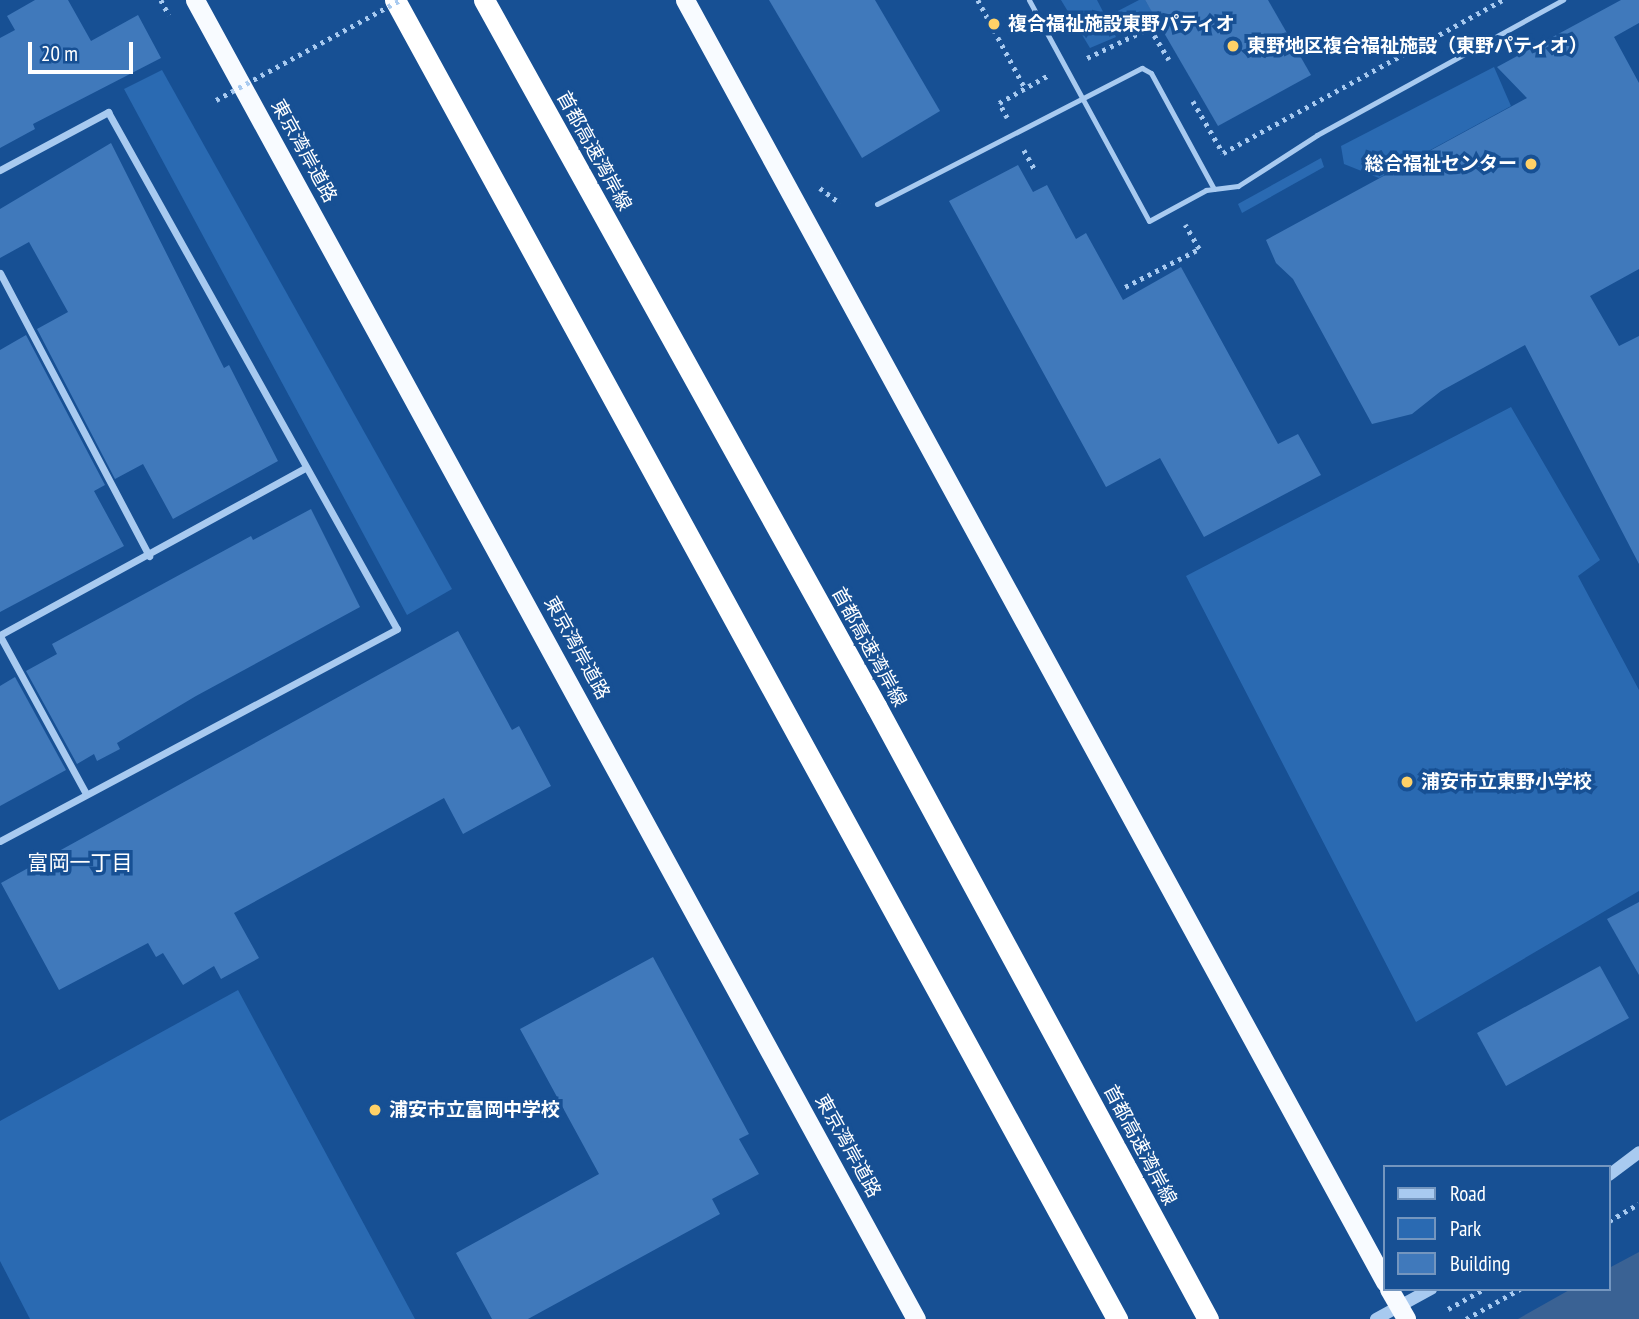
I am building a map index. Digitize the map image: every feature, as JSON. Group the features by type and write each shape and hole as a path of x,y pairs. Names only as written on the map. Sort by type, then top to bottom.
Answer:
{"highway":[{"name":"東京湾岸道路","path":"195,0 916,1319"},
{"path":"397,0 1117,1319"},
{"name":"首都高速湾岸線","path":"484,0 876,706 1208,1319"},
{"path":"685,0 1384,1280"},
{"path":"1390,1291 1406,1319"}],"street":[{"path":"0,170 108,112 397,629 0,841"},
{"path":"0,273 149,556"},
{"path":"86,794 0,635 306,468"},
{"path":"1611,1173 1639,1152"},
{"path":"1376,1319 1427,1291"}],"lane":[{"path":"1029,0 1149,220 1214,189 1238,186 1317,135 1563,0"},
{"path":"877,204 1081,95 1132,70 1142,68 1151,73 1214,189"}],"path":[{"path":"216,100 397,0"},
{"path":"978,0 1025,88"},
{"path":"1190,96 1223,153 1503,0"},
{"path":"1034,168 999,103 1084,54 1088,61 1150,28 1170,62"},
{"path":"819,187 840,203"},
{"path":"1611,1219 1639,1204"},
{"path":"1440,1313 1480,1291"},
{"path":"1466,1319 1516,1291"}],"green space":[{"path":"1061,0 1097,0 1116,37 1090,48"},
{"path":"1139,0 1145,0 1155,16 1125,34 1114,13"},
{"path":"1494,67 1511,106 1379,178 1344,164 1341,146"},
{"path":"162,70 452,589 407,615 124,89"},
{"path":"1321,158 1324,167 1242,213 1238,204"},
{"path":"1511,407 1600,560 1578,576 1639,690 1639,891 1416,1022 1186,576"},
{"path":"238,990 415,1319 30,1319 0,1261 0,1121"}],"shaded area":[{"path":"1639,1252 1639,1319 1518,1319 1567,1291 1611,1291 1611,1267"}],"building":[{"path":"35,0 68,0 91,41 138,15 161,58 33,124 35,129 0,148 0,38 15,30 7,16"},
{"path":"769,0 875,0 940,111 862,158"},
{"name":"東野地区複合福祉施設（東野パティオ）","path":"1145,0 1268,0 1311,75 1218,126"},
{"name":"総合福祉センター","path":"1621,0 1639,0 1639,23 1614,37 1639,83 1639,269 1590,296 1619,346 1639,336 1639,564 1525,345 1441,391 1412,414 1372,424 1293,279 1276,263 1266,240 1527,98 1497,67"},
{"path":"111,143 224,368 229,365 278,461 173,519 143,464 115,479 37,329 68,312 29,242 0,258 0,209"},
{"path":"1018,165 1033,192 1047,185 1076,239 1086,233 1123,300 1181,267 1278,444 1298,434 1321,475 1204,537 1160,458 1106,487 949,201"},
{"path":"26,335 105,485 94,491 124,546 0,612 0,350"},
{"path":"311,509 360,607 196,696 117,743 120,749 97,761 94,754 77,764 26,671 57,654 52,644 251,536 253,540"},
{"path":"458,631 512,730 519,726 551,786 463,834 444,798 234,913 259,958 221,979 214,966 183,985 163,953 156,957 148,943 59,990 1,883"},
{"path":"15,677 66,770 0,806 0,686"},
{"path":"1639,902 1639,975 1607,919"},
{"path":"653,957 749,1134 739,1139 759,1174 712,1199 720,1214 528,1319 492,1319 456,1253 599,1174 520,1029"},
{"path":"1600,966 1629,1018 1506,1086 1477,1033"}],"place":[{"name":"複合福祉施設東野パティオ","path":"994,24"},
{"name":"東野地区複合福祉施設（東野パティオ）","path":"1233,46"},
{"name":"総合福祉センター","path":"1531,164"},
{"name":"浦安市立東野小学校","path":"1407,782"},
{"name":"浦安市立富岡中学校","path":"375,1110"}],"district":[{"name":"富岡一丁目","path":"80,863"}]}
